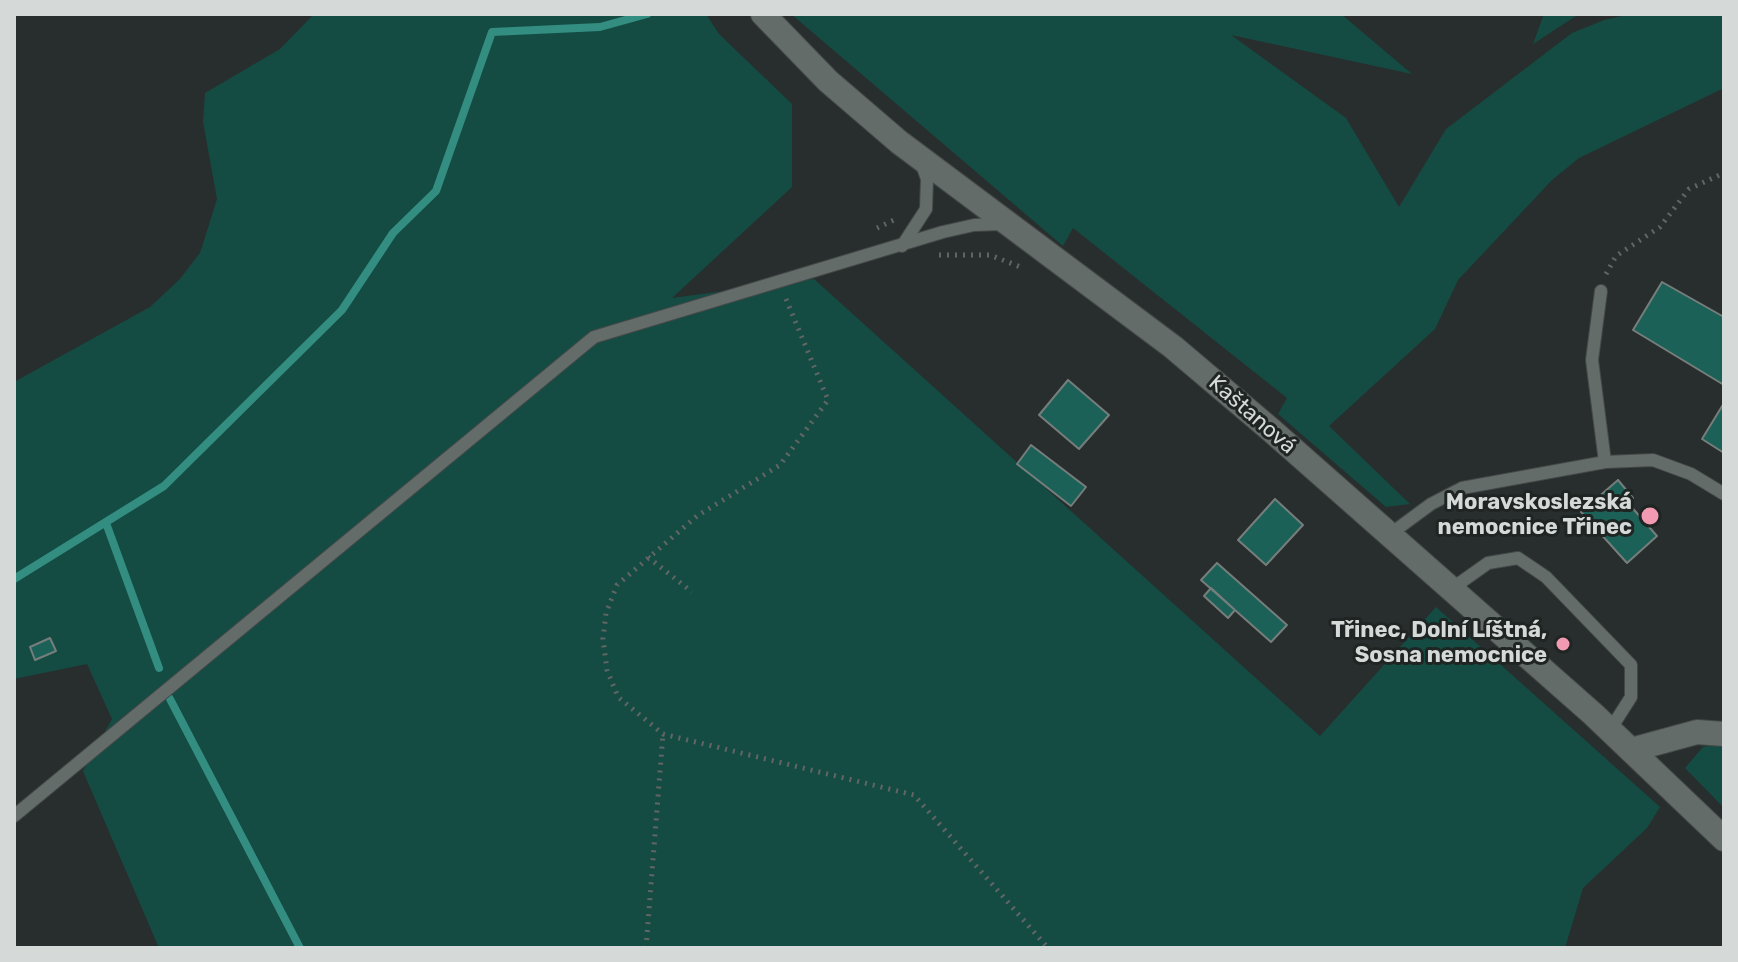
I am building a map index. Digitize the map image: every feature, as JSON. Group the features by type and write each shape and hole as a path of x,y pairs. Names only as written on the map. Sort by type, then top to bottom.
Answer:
{"street":[{"name":"Kaštanová","path":"763,14 828,81 919,157 1173,347 1610,730 1724,839"},
{"path":"1631,750 1697,732 1724,734"}],"lane":[{"path":"902,246 921,220 928,197 927,179 919,157"},
{"path":"14,816 594,337 974,225 1003,224 1017,229"},
{"path":"1601,291 1592,360 1605,462"},
{"path":"1389,535 1431,504 1462,488 1605,462 1653,460 1691,474 1724,494"},
{"path":"1450,590 1488,563 1503,560 1518,558 1546,577 1631,665 1631,697 1610,730"}],"path":[{"path":"1601,291 1607,270 1628,244 1660,227 1689,189 1724,173"},
{"path":"931,255 990,255 1027,269"},
{"path":"778,281 828,400 780,465 697,516 617,585 606,613 603,639 607,670 618,697 663,734 914,795 1048,948"},
{"path":"648,557 692,592"},
{"path":"646,948 663,734"}],"green space":[{"path":"314,14 706,14 719,34 792,104 792,187 672,298 814,279 1320,736 1436,607 1660,807 1647,828 1583,888 1565,948 159,948 83,771 112,719 87,664 14,679 14,382 150,307 179,280 200,253 217,199 203,122 205,93 280,49"},
{"path":"791,14 1341,14 1412,74 1231,35 1346,118 1399,207 1446,129 1572,33 1604,20 1631,14 1724,14 1724,88 1579,158 1552,180 1458,280 1435,329 1329,426 1410,504 1386,507 1278,414 1287,398 1073,228 1063,246"},
{"path":"1544,14 1579,14 1533,44"},
{"path":"1724,745 1724,808 1685,768 1703,747"}],"building":[{"path":"1662,282 1724,317 1724,385 1633,330"},
{"path":"1068,380 1109,415 1079,449 1039,415"},
{"path":"1724,403 1724,453 1702,439"},
{"path":"1031,445 1086,487 1071,506 1017,464"},
{"path":"1618,480 1633,498 1628,503 1657,536 1627,563 1581,512"},
{"path":"1275,499 1303,525 1266,565 1238,540"},
{"path":"1217,563 1287,625 1271,642 1201,580"},
{"path":"1211,588 1235,610 1228,618 1204,596"},
{"path":"50,638 56,651 35,660 30,647"}],"waterway":[{"path":"14,579 164,486 342,310 393,233 436,191 492,32 600,27 647,14"},
{"path":"106,523 159,668"},
{"path":"170,699 300,948"}],"place":[{"name":"Moravskoslezská nemocnice Třinec","path":"1650,516"},
{"name":"Třinec, Dolní Líštná, Sosna nemocnice","path":"1563,644"}]}
